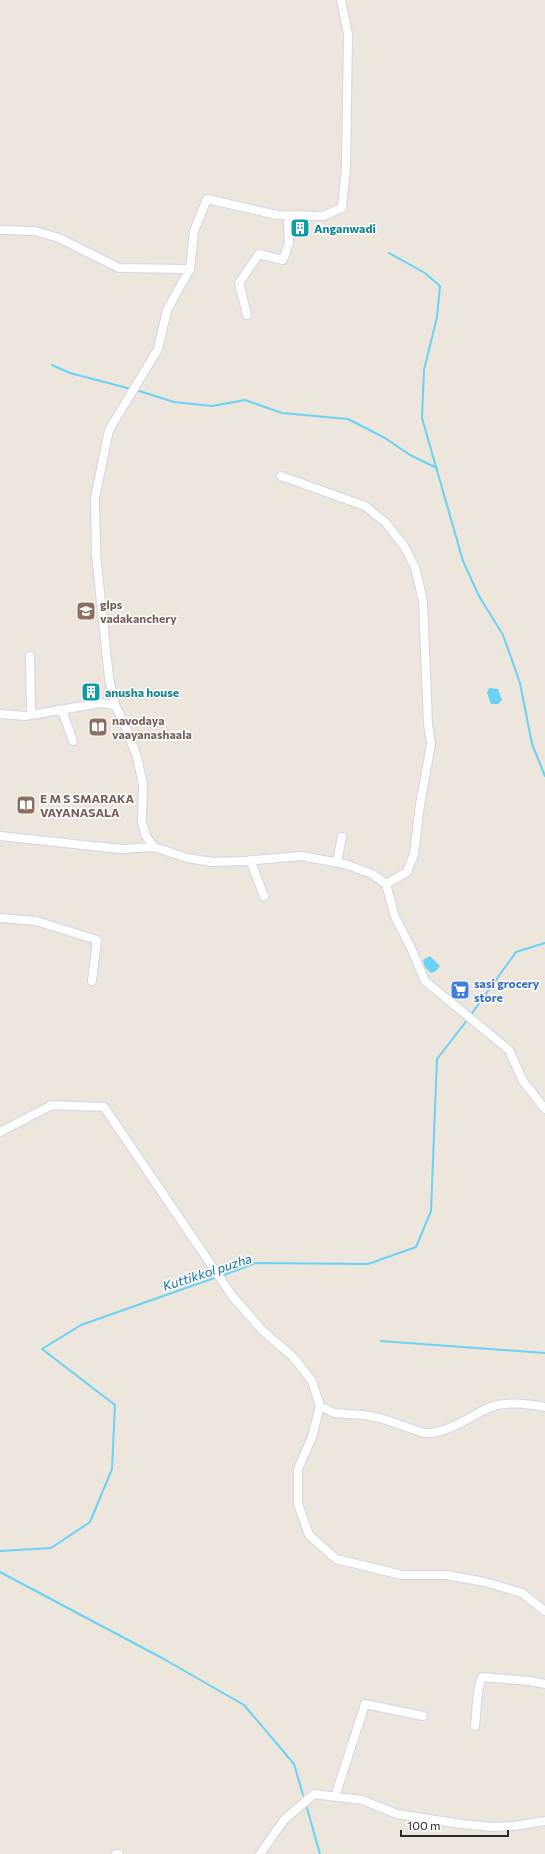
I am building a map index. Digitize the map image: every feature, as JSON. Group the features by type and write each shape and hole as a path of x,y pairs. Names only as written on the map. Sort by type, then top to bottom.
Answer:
{"street":[{"path":"154,847 146,836 142,822 143,785 137,757 125,725 115,705 110,678 96,554 95,498 109,430 158,349 167,310 190,269 194,232 207,199 277,215 323,216 342,208 346,168 348,34 341,0"},
{"path":"247,315 239,283 259,254 283,260 289,243 288,222 297,215"},
{"path":"0,230 35,231 59,238 119,268 190,269"},
{"path":"281,476 365,506 386,523 404,546 415,567 423,601 428,724 431,744 420,805 414,854 407,872 386,884"},
{"path":"30,656 31,715"},
{"path":"0,714 31,715 100,703 115,705"},
{"path":"62,710 73,741"},
{"path":"0,836 121,849 154,847 188,858 212,862 301,856 337,862 372,874 386,884 394,917 411,948 425,981 510,1050 523,1081 545,1108"},
{"path":"337,862 342,837"},
{"path":"250,860 264,896"},
{"path":"0,918 36,921 97,940 92,981"},
{"path":"0,1132 52,1105 104,1107 233,1297 263,1331 292,1357 312,1381 320,1406 312,1437 298,1469 298,1504 308,1535 336,1559 402,1575 446,1576 485,1582 522,1593 545,1611"},
{"path":"320,1406 334,1413 363,1414 380,1418 424,1433 431,1433 470,1419 485,1410 503,1404 530,1404 545,1407"},
{"path":"475,1726 478,1687 482,1677 530,1681 545,1684"},
{"path":"335,1797 365,1704 423,1716"},
{"path":"260,1854 284,1820 314,1794 362,1800 397,1814 461,1824 493,1827 514,1826 545,1821"}],"shaded area":[{"name":"glps vadakanchery","path":"92,604 92,617 82,617 80,605"}],"water":[{"path":"489,688 498,689 502,700 498,704 491,704 487,693"},
{"path":"430,956 440,966 436,971 431,973 425,967 423,960"}],"waterway":[{"path":"389,253 425,273 440,286 437,317 424,370 422,418 463,561 479,596 503,635 520,683 532,744 545,776"},
{"path":"52,365 70,373 131,389"},
{"path":"136,390 174,402 212,406 245,400 282,413 348,419 385,438 410,455 437,468"},
{"name":"Kuttikkol puzha","path":"470,1016 516,952 545,943"},
{"name":"Kuttikkol puzha","path":"221,1276 256,1263 368,1264 416,1247 431,1211 437,1059 468,1019"},
{"name":"Kuttikkol puzha","path":"0,1551 51,1548 90,1522 112,1469 115,1405 42,1349 81,1325 217,1277"},
{"path":"381,1341 545,1353"},
{"path":"0,1572 162,1658 244,1705 294,1764 303,1795"},
{"path":"307,1808 320,1854"}],"place":[{"name":"Anganwadi","path":"300,228"},
{"name":"glps vadakanchery","path":"86,611"},
{"name":"anusha house","path":"91,692"},
{"name":"navodaya vaayanashaala","path":"98,727"},
{"name":"E M S SMARAKA VAYANASALA","path":"26,805"},
{"name":"sasi grocery store","path":"460,990"}]}
